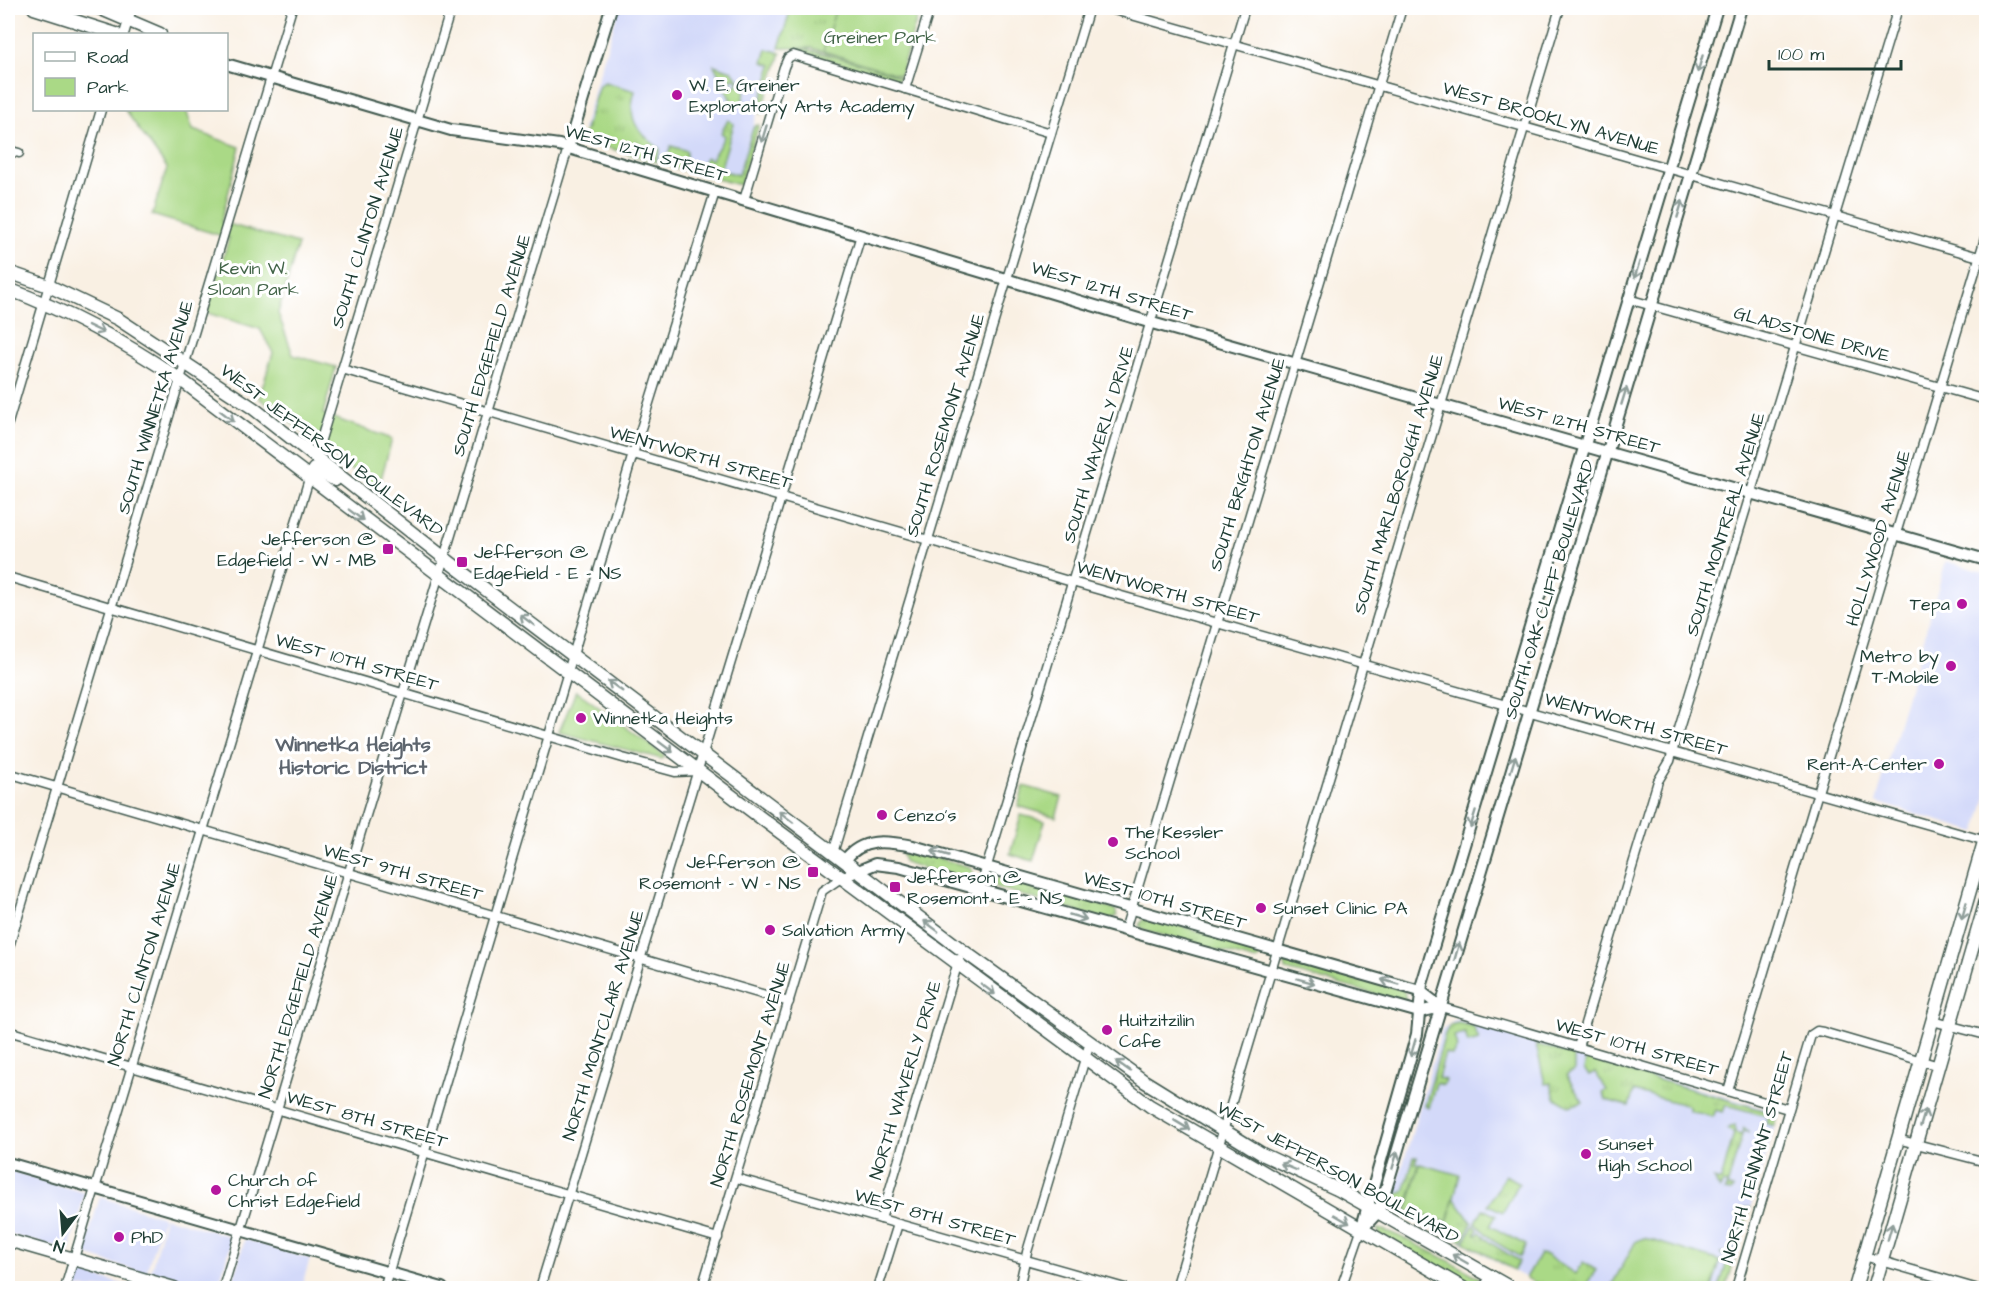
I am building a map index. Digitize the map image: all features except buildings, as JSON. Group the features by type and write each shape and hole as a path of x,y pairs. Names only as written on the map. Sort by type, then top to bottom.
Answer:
{"main road":[{"path":"37,8 113,33"},
{"path":"99,8 130,14 158,33"},
{"name":"WEST JEFFERSON BOULEVARD","path":"8,272 49,286 118,319 185,361 316,456 444,558 962,950 1090,1042 1222,1131 1272,1160 1318,1180 1378,1212 1489,1283 1511,1288"},
{"name":"WEST JEFFERSON BOULEVARD","path":"8,289 43,303 132,347 181,380 698,771 1150,1106 1463,1288"},
{"path":"309,479 314,469 324,472 359,498 373,501"},
{"path":"1855,1288 1986,839"},
{"path":"1874,1288 1986,901"},
{"path":"8,1240 174,1288"}],"street":[{"name":"SOUTH WINNETKA AVENUE","path":"8,950 292,8"},
{"name":"SOUTH CLINTON AVENUE","path":"316,456 451,8"},
{"name":"SOUTH EDGEFIELD AVENUE","path":"404,693 611,8"},
{"path":"905,88 930,8"},
{"name":"SOUTH ROSEMONT AVENUE","path":"833,852 1089,8"},
{"name":"WEST BROOKLYN AVENUE","path":"1107,8 1983,258"},
{"name":"SOUTH WAVERLY DRIVE","path":"980,890 1245,8"},
{"name":"SOUTH BRIGHTON AVENUE","path":"1125,930 1402,8"},
{"name":"SOUTH MARLBOROUGH AVENUE","path":"1176,1288 1275,949 1560,8"},
{"name":"SOUTH OAK CLIFF BOULEVARD","path":"1361,1230 1417,1034 1420,991 1717,8"},
{"name":"SOUTH OAK CLIFF BOULEVARD","path":"1378,1212 1741,8"},
{"name":"SOUTH MONTREAL AVENUE","path":"1578,1047 1658,781 1672,752 1898,8"},
{"path":"124,33 130,14"},
{"path":"744,200 788,58 793,55 1051,133"},
{"name":"WEST 12TH STREET","path":"228,65 416,120 479,136 536,141 568,148 1152,323 1986,560"},
{"path":"8,423 101,111"},
{"path":"8,150 19,153"},
{"path":"384,1288 570,673 573,656 633,454 715,192"},
{"name":"NORTH MONTCLAIR AVENUE","path":"540,1288 861,235"},
{"name":"HOLLYWOOD AVENUE","path":"1728,1091 1895,535 1983,258 1986,235"},
{"name":"GLADSTONE DRIVE","path":"1628,299 1986,400"},
{"name":"WENTWORTH STREET","path":"342,369 1072,582 1818,794 1986,839"},
{"path":"258,650 309,479"},
{"name":"WEST 10TH STREET","path":"8,578 675,772 698,771"},
{"name":"NORTH CLINTON AVENUE","path":"65,1288 258,650"},
{"name":"NORTH EDGEFIELD AVENUE","path":"223,1288 404,693"},
{"name":"WEST 9TH STREET","path":"8,773 202,832 789,1002"},
{"name":"WEST 10TH STREET","path":"844,861 860,845 885,843 913,846 1420,991 1441,1007 1788,1109"},
{"name":"WEST 10TH STREET","path":"841,878 883,864 1419,1012 1441,1007"},
{"name":"NORTH ROSEMONT AVENUE","path":"702,1288 822,891 841,878"},
{"name":"NORTH WAVERLY DRIVE","path":"881,1219 962,950"},
{"path":"1932,1021 1986,1035"},
{"name":"NORTH TENNANT STREET","path":"1736,1288 1811,1035 1816,1031 1823,1032 1920,1061"},
{"name":"WEST 8TH STREET","path":"8,1032 718,1238"},
{"path":"1019,1288 1090,1042"},
{"path":"1920,1061 1938,1066"},
{"path":"1897,1139 1986,1162"},
{"path":"8,1163 442,1288"},
{"name":"WEST 8TH STREET","path":"736,1178 1125,1288"},
{"path":"1341,1288 1361,1230 1378,1212"},
{"path":"879,1288 898,1224"},
{"path":"1864,1256 1975,1288"}],"shaded area":[{"name":"W. E. Greiner Exploratory Arts Academy","path":"619,8 836,8 823,51 796,46 780,48 772,62 736,185 586,140 583,128"},
{"path":"1946,561 1986,573 1986,797 1976,832 1876,802"},
{"name":"Sunset High School","path":"1457,1019 1775,1111 1778,1115 1726,1288 1544,1288 1392,1203 1442,1029"},
{"path":"8,1170 85,1193 69,1251 8,1234"},
{"path":"100,1197 163,1217 146,1274 83,1254"},
{"path":"165,1217 226,1235 232,1240 218,1288 200,1288 150,1274"},
{"path":"245,1239 310,1259 301,1288 231,1288"},
{"path":"78,1272 137,1288 73,1288"}],"green space":[{"path":"791,8 855,8 846,58 811,48 779,48"},
{"name":"Greiner Park","path":"836,8 920,8 900,75 823,51"},
{"path":"767,49 781,53 761,114 758,110 772,65 763,62"},
{"path":"806,49 868,65 901,78 896,80 796,50"},
{"path":"714,65 732,71 739,80 745,92 741,105 733,105","holes":["732,78 739,80 737,86 730,84"]},
{"path":"605,82 635,91 633,118 640,131 660,149 656,162 586,141 583,137 599,85"},
{"name":"Kevin W. Sloan Park","path":"126,111 186,111 193,130 240,147 221,222 298,244 278,313 293,355 336,367 323,414 392,439 378,490 259,398 273,353 260,329 207,313 229,238 152,215 167,168"},
{"path":"728,120 734,124 720,170 738,175 754,126 759,125 740,185 671,167 672,161 667,159 671,146 687,151 685,161 701,166 706,157 711,160 725,136 721,133"},
{"path":"576,691 665,756 662,759 559,732"},
{"path":"1024,786 1062,797 1056,817 1018,806"},
{"path":"1021,815 1045,821 1033,861 1010,854"},
{"path":"906,849 970,867 972,877 965,881 904,862 902,855"},
{"path":"1000,876 1052,890 1048,903 996,887 995,881"},
{"path":"1054,890 1115,909 1117,916 1108,920 1051,904"},
{"path":"1146,916 1258,948 1260,958 1256,961 1144,930 1139,925"},
{"path":"1291,958 1404,990 1406,1001 1286,970 1285,963"},
{"path":"1458,1023 1473,1026 1479,1040 1468,1043 1465,1033 1454,1036 1457,1047 1452,1055 1445,1053 1438,1078 1445,1080 1443,1085 1436,1083 1429,1108 1425,1106 1445,1034 1450,1025"},
{"path":"1536,1044 1574,1056 1574,1071 1566,1075 1583,1102 1569,1106 1555,1098 1551,1083 1545,1084"},
{"path":"1586,1059 1773,1113 1776,1119 1774,1126 1766,1123 1767,1116 1726,1105 1723,1112 1715,1110 1712,1117 1689,1110 1689,1106 1634,1091 1629,1106 1606,1100 1603,1093 1607,1090 1595,1072 1589,1075 1584,1070"},
{"path":"1735,1125 1735,1133 1741,1135 1744,1128 1750,1132 1743,1131 1727,1187 1733,1189 1730,1192 1725,1191 1727,1184 1723,1183 1720,1189 1713,1179 1721,1181 1734,1133 1727,1129"},
{"path":"1414,1157 1417,1157 1415,1163 1419,1164 1406,1210 1393,1203 1397,1194 1404,1192"},
{"path":"1420,1164 1460,1175 1447,1222 1407,1211"},
{"path":"1505,1175 1519,1183 1503,1212 1488,1205"},
{"path":"1454,1198 1472,1223 1462,1241 1411,1213 1447,1223"},
{"path":"1744,1208 1750,1208 1726,1288 1719,1288 1728,1258 1720,1253 1734,1254 1745,1217 1738,1214"},
{"path":"1483,1209 1496,1216 1490,1226 1526,1245 1520,1257 1495,1242 1475,1223"},
{"path":"1474,1225 1478,1230 1475,1233 1477,1235 1480,1232 1492,1244 1519,1261 1514,1270 1464,1242"},
{"path":"1377,1229 1426,1249 1478,1277 1480,1281 1473,1288 1380,1235"},
{"path":"1644,1238 1720,1261 1712,1288 1610,1288 1636,1241"},
{"path":"1540,1254 1546,1255 1575,1274 1583,1262 1596,1270 1584,1288 1545,1288 1526,1278"}],"place":[{"name":"W. E. Greiner Exploratory Arts Academy","path":"677,95"},
{"name":"Jefferson @ Edgefield - W - MB","path":"388,549"},
{"name":"Jefferson @ Edgefield - E - NS","path":"462,562"},
{"name":"Tepa","path":"1962,604"},
{"name":"Metro by T-Mobile","path":"1951,666"},
{"name":"Winnetka Heights","path":"581,718"},
{"name":"Rent-A-Center","path":"1939,764"},
{"name":"Cenzo's","path":"882,815"},
{"name":"The Kessler School","path":"1113,842"},
{"name":"Jefferson @ Rosemont - W - NS","path":"813,872"},
{"name":"Jefferson @ Rosemont - E - NS","path":"895,887"},
{"name":"Sunset Clinic PA","path":"1261,908"},
{"name":"Salvation Army","path":"770,930"},
{"name":"Huitzitzilin Cafe","path":"1107,1030"},
{"name":"Sunset High School","path":"1586,1154"},
{"name":"Church of Christ Edgefield","path":"216,1190"},
{"name":"PhD","path":"119,1237"}],"district":[{"name":"Winnetka Heights Historic District","path":"353,756"}]}
